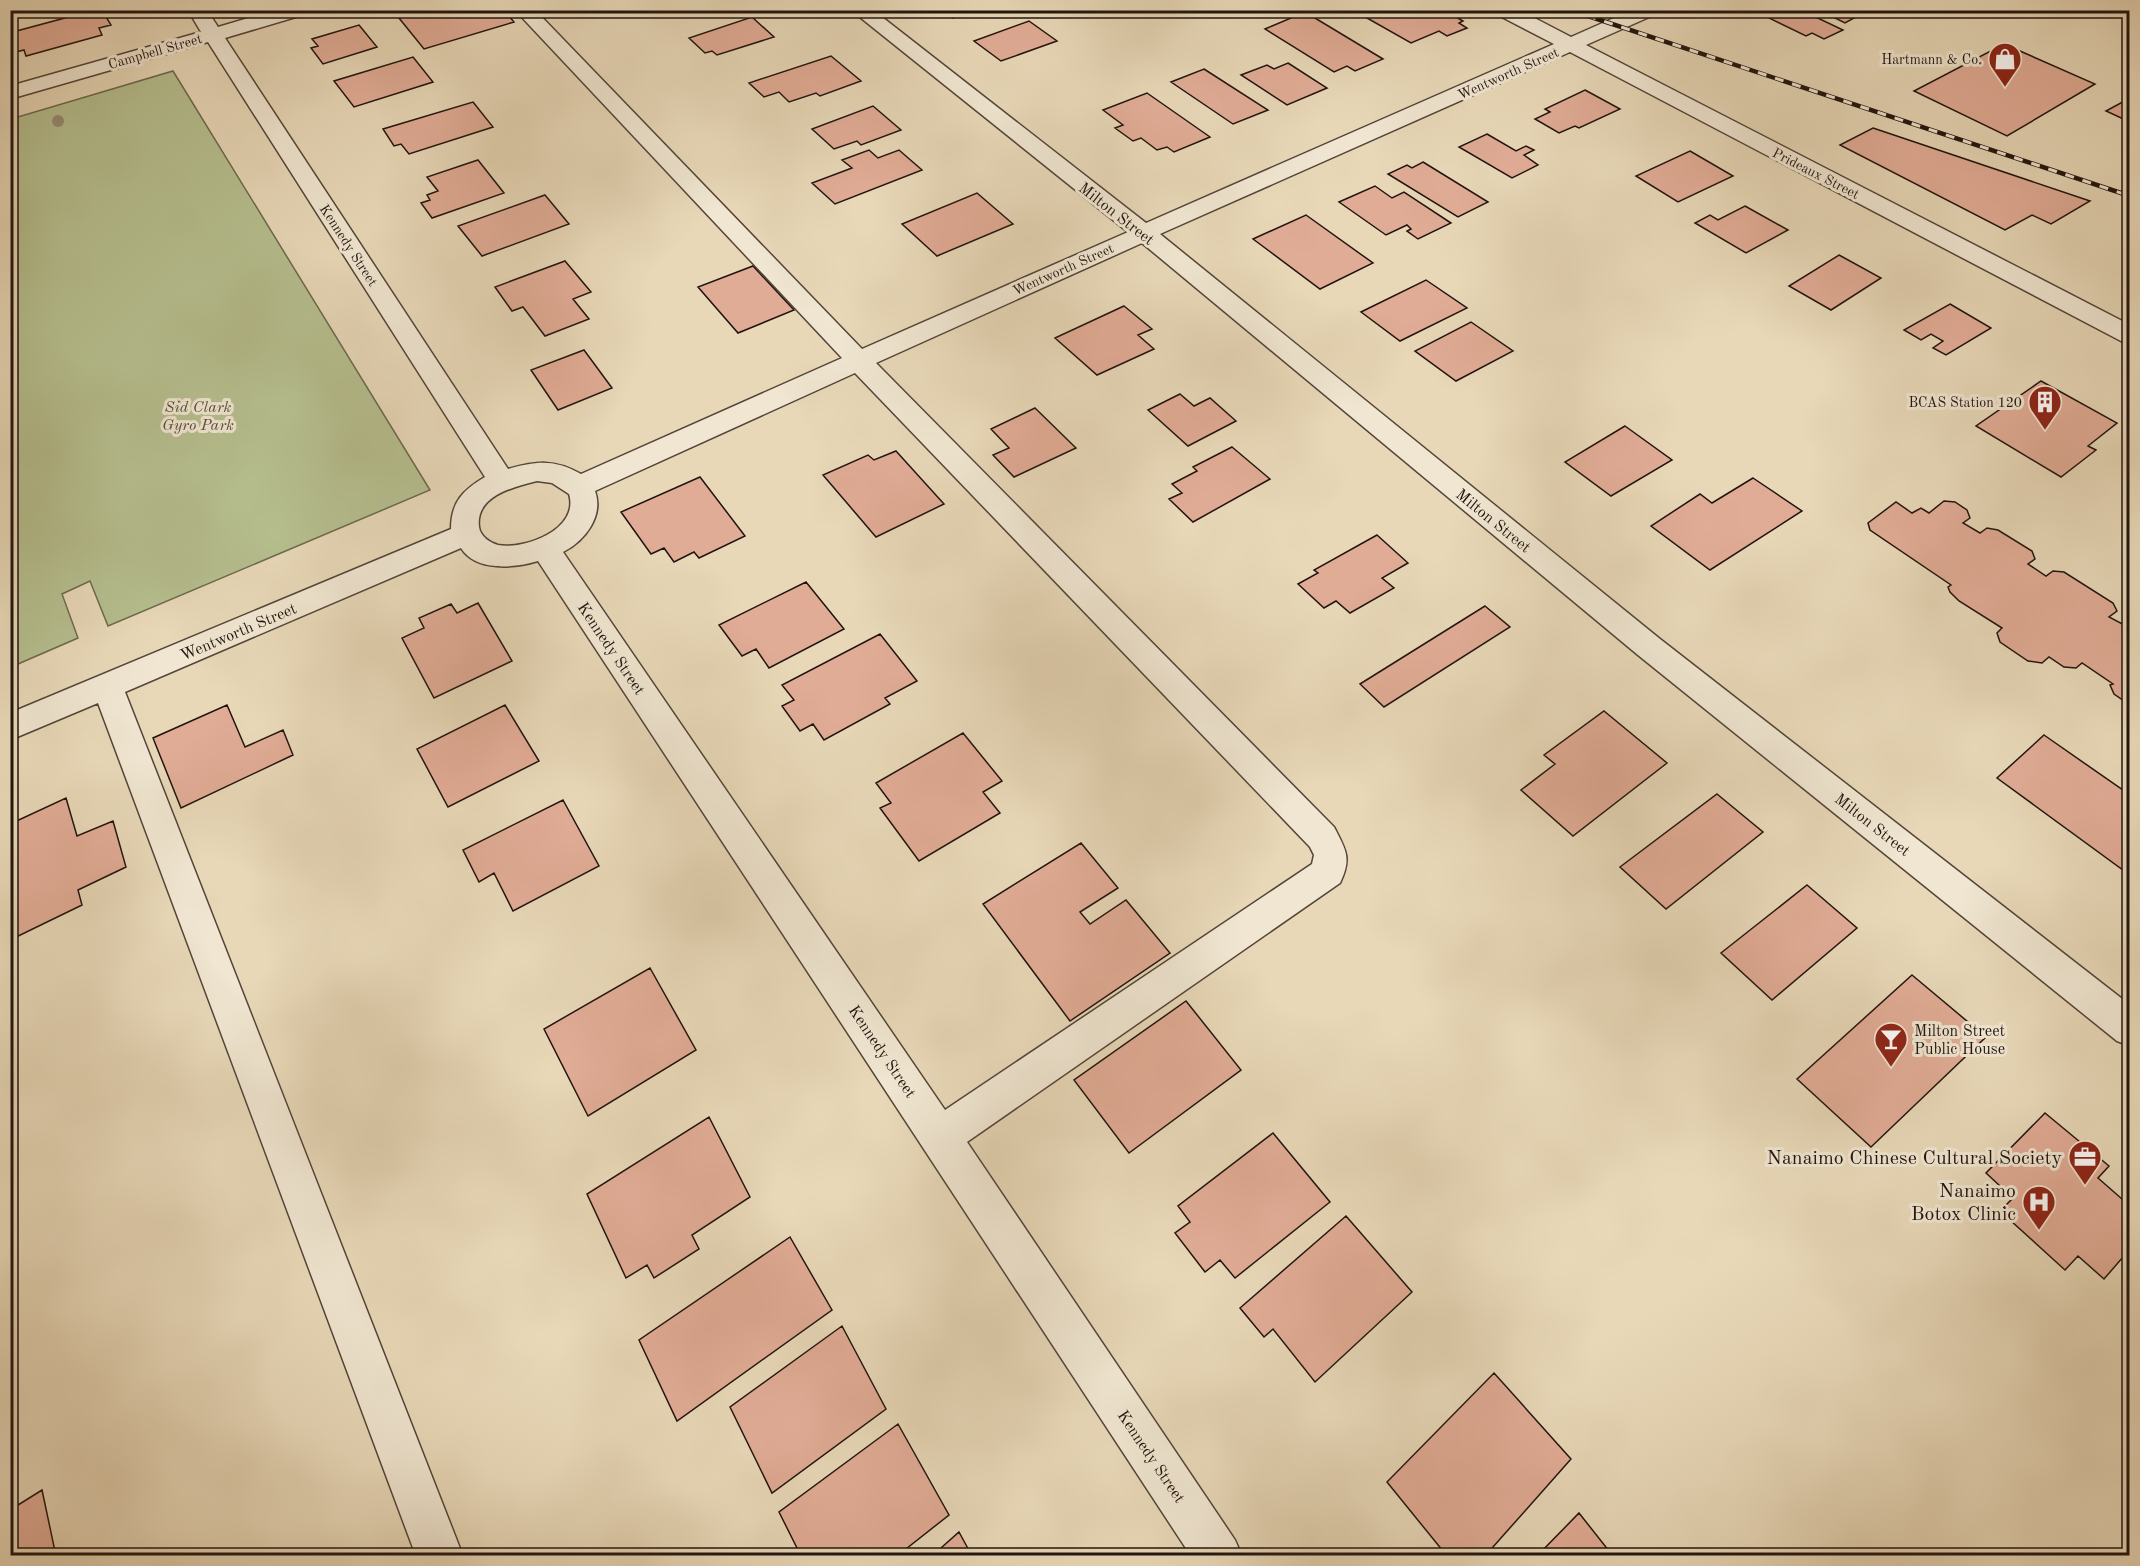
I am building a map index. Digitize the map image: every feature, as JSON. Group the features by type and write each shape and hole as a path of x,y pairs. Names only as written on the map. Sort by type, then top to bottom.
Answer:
{"street":[{"name":"Kennedy Street","path":"196,10 501,479"},
{"name":"Campbell Street","path":"10,93 299,10"},
{"path":"524,10 859,361 1322,837 1331,855 1328,872 940,1137"},
{"name":"Milton Street","path":"860,10 1144,233 1649,647 2130,1028"},
{"name":"Prideaux Street","path":"1503,10 2130,335"},
{"name":"Wentworth Street","path":"578,487 1649,10"},
{"path":"2121,10 2130,14"},
{"path":"537,471 555,473 570,479 578,487 585,502 582,516 573,530 559,542 545,549 519,556 499,556 482,551 469,543 465,534 463,517 470,503 481,491 501,479 517,473 537,471"},
{"name":"Wentworth Street","path":"10,727 465,534"},
{"name":"Kennedy Street","path":"545,549 1219,1556"},
{"path":"107,686 440,1556"}],"green space":[{"name":"Sid Clark Gyro Park","path":"173,71 430,490 108,626 90,581 62,594 78,638 11,667 10,376 13,375 10,368 11,119"}],"building":[{"path":"423,10 504,10 514,22 424,49 399,18"},
{"path":"942,10 974,10 953,18"},
{"path":"1385,10 1444,10 1463,21 1459,23 1467,28 1447,36 1439,31 1411,43 1367,18"},
{"path":"1779,10 1801,10 1843,30 1824,39 1812,33 1806,36 1767,17"},
{"path":"1819,10 1865,10 1867,11 1845,23"},
{"path":"91,11 94,17 105,15 111,25 99,28 102,35 26,56 24,50 12,53 10,50 10,35 15,34 13,32"},
{"path":"1305,12 1383,59 1355,71 1347,66 1334,72 1265,29"},
{"path":"752,17 774,37 717,55 712,51 705,53 689,38"},
{"path":"1029,21 1057,41 1001,61 974,41"},
{"path":"359,25 377,47 323,64 311,48 318,46 312,39"},
{"name":"Hartmann & Co.","path":"2004,44 2095,84 2007,136 1914,91"},
{"path":"831,56 861,81 820,96 816,93 789,102 779,92 764,97 749,83"},
{"path":"413,57 433,82 354,107 334,81"},
{"path":"1288,63 1327,88 1287,105 1241,75 1267,65 1274,69"},
{"path":"1204,69 1268,110 1233,124 1171,82"},
{"path":"1585,90 1620,109 1579,128 1575,126 1559,133 1535,119 1550,112 1545,109"},
{"path":"1147,93 1210,137 1174,152 1167,147 1157,150 1141,138 1133,141 1115,128 1123,125 1103,110"},
{"path":"2130,98 2130,122 2106,111"},
{"path":"473,102 493,127 409,154 401,144 394,146 383,129"},
{"path":"873,106 901,130 861,145 857,141 834,149 812,129"},
{"path":"1873,128 2090,201 2051,224 2032,215 2005,230 1840,145"},
{"path":"1487,134 1516,151 1526,146 1534,150 1524,155 1538,165 1512,178 1459,147"},
{"path":"869,150 878,158 899,150 922,170 835,204 812,183 852,168 842,160"},
{"path":"1690,151 1733,176 1678,202 1636,176"},
{"path":"478,160 504,193 432,218 421,203 430,200 427,195 438,191 427,177"},
{"path":"1423,162 1488,202 1458,217 1388,174 1407,165 1412,168"},
{"path":"1375,186 1392,198 1404,192 1451,223 1418,239 1407,231 1411,229 1407,225 1386,235 1339,202"},
{"path":"977,193 1013,224 937,256 902,224"},
{"path":"545,195 569,224 482,256 458,226"},
{"path":"1745,206 1788,230 1746,253 1695,223 1710,215 1718,220"},
{"path":"1306,215 1373,263 1320,289 1253,239"},
{"path":"1839,255 1881,278 1831,310 1789,286"},
{"path":"565,261 591,292 573,299 589,319 545,336 523,307 512,311 495,287"},
{"path":"753,266 794,310 738,333 698,287"},
{"path":"1426,280 1467,308 1400,341 1361,312"},
{"path":"1950,304 1991,328 1946,355 1933,348 1943,341 1931,334 1921,340 1904,330"},
{"path":"1124,306 1152,329 1138,335 1154,349 1097,375 1055,338"},
{"path":"1471,322 1513,351 1456,381 1415,351"},
{"path":"584,350 612,388 558,410 531,370"},
{"name":"BCAS Station 120","path":"2041,381 2117,423 2088,446 2096,450 2061,477 1976,426"},
{"path":"1180,394 1194,406 1210,398 1236,421 1188,446 1148,410"},
{"path":"1035,408 1076,448 1014,477 993,455 1009,448 991,429"},
{"path":"1625,426 1672,460 1611,496 1565,462"},
{"path":"1232,447 1270,479 1193,522 1169,499 1182,493 1172,484 1197,471 1193,467"},
{"path":"896,451 944,504 876,537 823,475 868,455 874,460"},
{"path":"700,477 745,536 699,558 694,552 674,562 664,548 651,554 621,512"},
{"path":"1753,478 1802,511 1710,570 1651,526 1700,494 1712,503"},
{"path":"1944,501 1955,502 1967,510 1970,518 1963,523 1980,533 1987,528 1998,530 2032,551 2035,559 2028,564 2046,576 2053,571 2064,572 2113,603 2117,611 2109,617 2130,628 2130,705 2114,694 2110,685 2113,684 2082,663 2076,668 2064,667 2049,657 2042,663 2028,661 2000,642 1997,633 2002,628 1959,601 1950,592 1948,587 1951,585 1870,530 1868,523 1896,502 1912,513 1921,508 1929,513"},
{"path":"1377,535 1408,563 1382,578 1394,588 1350,613 1336,601 1324,608 1298,584 1318,573 1314,570"},
{"path":"806,582 844,629 769,668 756,649 742,656 719,625"},
{"path":"478,603 512,661 434,698 402,638 424,628 419,618 451,604 457,613"},
{"path":"1485,606 1510,627 1384,707 1360,684"},
{"path":"880,634 917,681 885,698 890,704 824,740 813,724 800,731 782,706 794,700 782,685"},
{"path":"227,705 245,747 283,730 293,755 181,808 153,738"},
{"path":"505,705 539,761 448,807 417,749"},
{"path":"1604,711 1667,763 1573,836 1521,790 1555,764 1544,755"},
{"path":"963,733 1002,781 983,792 1000,813 919,861 880,808 891,803 876,783"},
{"path":"2044,735 2130,795 2130,864 2123,870 1997,778"},
{"path":"1717,794 1763,832 1666,909 1620,867"},
{"path":"66,798 77,836 113,821 126,867 78,890 82,905 10,940 10,824"},
{"path":"563,800 599,866 513,911 494,873 479,882 463,850"},
{"path":"1081,843 1118,888 1080,912 1090,924 1126,900 1170,953 1070,1021 983,904"},
{"path":"1807,885 1857,928 1772,1000 1721,953"},
{"path":"650,968 696,1050 588,1116 544,1029"},
{"path":"1912,975 1986,1037 1871,1147 1797,1079"},
{"path":"1186,1001 1241,1070 1129,1153 1074,1080"},
{"path":"2045,1113 2109,1166 2098,1178 2130,1206 2130,1249 2104,1279 2078,1256 2065,1270 2000,1211 2013,1198 1986,1173"},
{"path":"709,1117 750,1197 692,1235 699,1249 654,1278 647,1265 626,1278 587,1194"},
{"path":"1273,1133 1330,1202 1235,1278 1220,1260 1205,1272 1175,1233 1190,1222 1178,1206"},
{"path":"1346,1216 1412,1292 1315,1382 1273,1329 1264,1337 1240,1308"},
{"path":"790,1237 832,1310 677,1421 639,1340"},
{"path":"842,1326 886,1409 772,1493 730,1407"},
{"path":"1494,1373 1571,1459 1485,1556 1447,1556 1387,1482"},
{"path":"898,1424 949,1515 897,1556 801,1556 779,1512"},
{"path":"42,1490 56,1556 10,1556 10,1510"},
{"path":"1579,1513 1613,1556 1537,1556"},
{"path":"959,1532 972,1556 932,1556"}],"railway":[{"path":"1570,10 2130,196"}],"place":[{"name":"Hartmann & Co.","path":"2005,88"},
{"name":"BCAS Station 120","path":"2045,431"},
{"name":"Milton Street Public House","path":"1891,1068"},
{"name":"Nanaimo Chinese Cultural Society","path":"2085,1186"},
{"name":"Nanaimo Botox Clinic","path":"2039,1231"}]}
